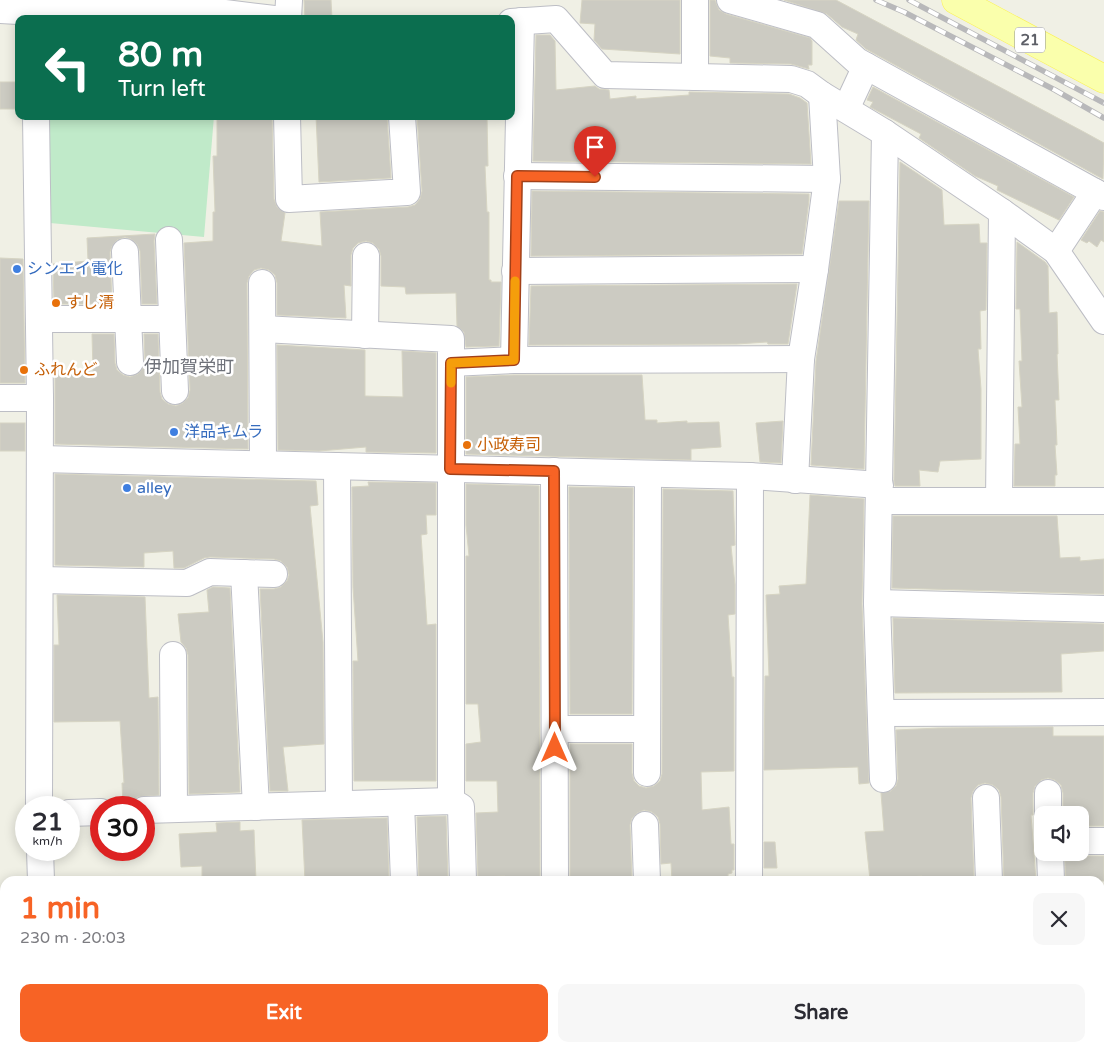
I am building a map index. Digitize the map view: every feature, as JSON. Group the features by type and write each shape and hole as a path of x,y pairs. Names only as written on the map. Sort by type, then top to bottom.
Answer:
{"main road":[{"name":"21","path":"956,0 1104,79"}],"street":[{"path":"288,15 289,0"},
{"path":"695,0 695,77"},
{"path":"730,0 817,25 857,61 1100,195 1056,251"},
{"path":"0,10 34,10 79,6 209,11 242,15"},
{"path":"514,360 517,176 516,22 556,19 605,75 791,79 807,84 885,133 1056,251 1100,309"},
{"path":"846,109 866,66"},
{"path":"795,480 801,359 827,179 822,95"},
{"path":"36,120 40,398 39,796"},
{"path":"287,120 289,199 407,192 402,120"},
{"path":"883,779 877,603 885,133"},
{"path":"517,176 827,179"},
{"path":"999,500 1002,212"},
{"path":"169,240 175,391"},
{"path":"125,252 130,362"},
{"path":"365,335 366,256"},
{"path":"515,271 815,268"},
{"path":"262,283 263,464"},
{"path":"39,319 172,319"},
{"path":"263,329 451,339 451,801"},
{"path":"451,363 514,360 801,359"},
{"path":"0,398 40,398"},
{"path":"40,459 750,476 795,480 879,493 999,500 1104,501"},
{"path":"337,466 339,804"},
{"path":"554,471 555,876"},
{"path":"647,773 648,474"},
{"path":"749,876 750,476"},
{"path":"40,580 187,583 210,572 274,574"},
{"path":"244,573 256,807"},
{"path":"877,603 1104,609"},
{"path":"173,655 174,809"},
{"path":"881,713 1104,712"},
{"path":"555,729 647,728"},
{"path":"986,798 989,876"},
{"path":"155,810 451,801 461,807 463,876"},
{"path":"401,803 404,876"},
{"path":"645,825 647,876"},
{"path":"1089,841 1104,840"},
{"path":"40,861 41,876"},
{"path":"1050,861 1051,876"}],"green space":[{"path":"45,120 214,120 204,237 50,223"}],"building":[{"path":"304,0 331,0 332,15 305,15"},
{"path":"582,0 680,0 680,54 602,49 594,40 595,24 580,23"},
{"path":"710,0 715,0 719,10 726,14 810,38 812,41 812,65 808,65 809,69 791,64 730,63 730,58 710,56"},
{"path":"784,0 836,0 1104,143 1103,179 866,49 856,40 858,34 842,27 827,14"},
{"path":"536,35 550,35 555,41 556,90 595,86 599,89 609,90 610,99 636,96 636,99 689,95 689,92 789,94 800,98 807,103 811,164 533,161"},
{"path":"0,82 15,82 15,109 0,109"},
{"path":"873,87 1074,197 1059,220 997,190 998,186 975,176 919,138 921,134 870,107 873,102 867,100"},
{"path":"217,120 272,120 274,199 277,207 285,213 281,241 322,246 320,212 408,207 415,205 420,199 422,191 417,120 487,120 488,166 485,166 487,212 489,212 489,280 491,282 501,282 499,346 466,347 464,332 457,326 456,293 406,294 405,287 381,286 381,256 379,249 373,243 366,241 358,243 353,248 351,255 351,286 344,285 346,318 277,315 277,283 275,275 269,270 261,268 254,270 249,276 247,283 248,449 55,444 55,371 93,371 92,334 114,334 117,370 123,375 130,377 138,374 143,368 145,361 144,334 158,334 160,392 162,399 168,404 176,406 188,398 190,390 184,243 213,241 213,212 215,212 213,156 217,156"},
{"path":"316,120 387,120 391,178 319,182"},
{"path":"900,162 942,190 944,225 979,224 980,243 987,243 986,310 980,311 981,349 978,349 981,389 981,459 940,461 938,472 919,470 920,486 895,486 894,481"},
{"path":"532,191 809,194 802,254 531,256"},
{"path":"839,201 869,201 864,469 811,465 816,361"},
{"path":"1100,211 1104,212 1104,242 1101,240 1097,247 1089,241 1087,243 1081,240"},
{"path":"155,234 157,304 142,304 140,251 137,244 125,237 117,240 110,252 112,304 54,304 53,264 88,261 87,238"},
{"path":"1017,242 1048,266 1049,313 1057,312 1059,400 1055,400 1057,475 1055,475 1055,486 1014,486 1015,444 1020,444 1018,407 1022,407 1019,361 1022,361 1020,309 1016,309"},
{"path":"0,258 23,259 25,383 0,383"},
{"path":"797,284 788,344 768,344 767,342 737,344 529,345 531,286"},
{"path":"277,345 365,350 365,396 403,397 402,351 436,353 436,453 366,452 366,447 319,451 278,450"},
{"path":"642,375 645,420 657,420 657,423 687,421 687,423 719,422 721,447 691,449 691,460 466,454 466,377"},
{"path":"783,421 781,463 760,462 756,423"},
{"path":"0,423 25,423 25,451 0,451"},
{"path":"55,474 316,481 318,505 310,506 323,642 324,744 283,747 288,791 270,791 260,589 281,587 287,581 289,575 287,567 281,561 274,559 210,557 184,568 174,568 173,551 144,553 144,567 55,565"},
{"path":"368,482 436,483 436,515 426,515 427,534 421,535 427,625 436,624 436,781 354,781 353,661 358,661 353,587 352,487 369,486"},
{"path":"466,484 539,486 540,876 478,876 476,813 498,812 497,781 466,781 466,744 481,742 478,704 466,704 466,556 469,556 466,525"},
{"path":"569,487 633,488 632,714 570,714"},
{"path":"663,489 733,491 735,545 731,546 735,585 735,614 728,615 732,677 734,677 734,771 701,772 702,810 729,807 731,844 734,844 734,870 728,876 672,876 671,863 661,864 660,824 658,817 652,812 644,810 632,818 630,825 632,876 570,876 570,744 632,744 632,773 634,781 639,786 646,788 654,786 660,781 662,774"},
{"path":"810,495 864,499 862,604 869,783 859,784 858,767 764,770 765,676 769,676 766,595 780,594 779,586 806,584"},
{"path":"893,516 1057,516 1060,558 1080,557 1080,561 1104,559 1104,594 892,588"},
{"path":"213,587 230,588 240,792 189,794 188,655 186,648 181,642 178,614 209,612 207,590"},
{"path":"57,595 145,597 149,698 158,697 159,795 123,796 122,783 124,783 120,721 54,722 54,645 59,645"},
{"path":"893,618 1104,624 1104,651 1061,654 1062,692 895,693"},
{"path":"1053,727 1053,736 1104,736 1104,826 1089,826 1089,806 1063,806 1061,785 1055,780 1048,778 1041,780 1035,786 1033,793 1033,815 1031,815 1036,876 1004,876 1001,797 999,790 993,785 985,783 978,785 973,791 971,798 974,876 870,876 865,832 884,831 881,793 891,791 896,786 898,779 896,730"},
{"path":"446,816 448,876 419,876 417,817"},
{"path":"387,818 389,876 305,876 302,820"},
{"path":"240,822 240,831 254,830 256,876 202,876 202,866 181,867 179,834 217,832 216,823"},
{"path":"764,842 775,842 777,868 764,868"},
{"path":"1089,856 1104,856 1104,876 1066,876 1065,861 1089,861"}],"railway":[{"path":"876,0 904,12 1055,90 1104,118"},
{"path":"909,0 1104,103"}],"slow traffic":[{"path":"451,383 451,363 514,360 515,281"}],"place":[{"name":"シンエイ電化","path":"17,269"},
{"name":"すし清","path":"56,303"},
{"name":"ふれんど","path":"24,370"},
{"name":"洋品キムラ","path":"174,432"},
{"name":"小政寿司","path":"467,445"},
{"name":"alley","path":"127,488"}],"district":[{"name":"伊加賀栄町","path":"189,367"}],"route":[{"path":"555,748 554,471 450,469 451,363 514,360 517,176 595,177"}]}
